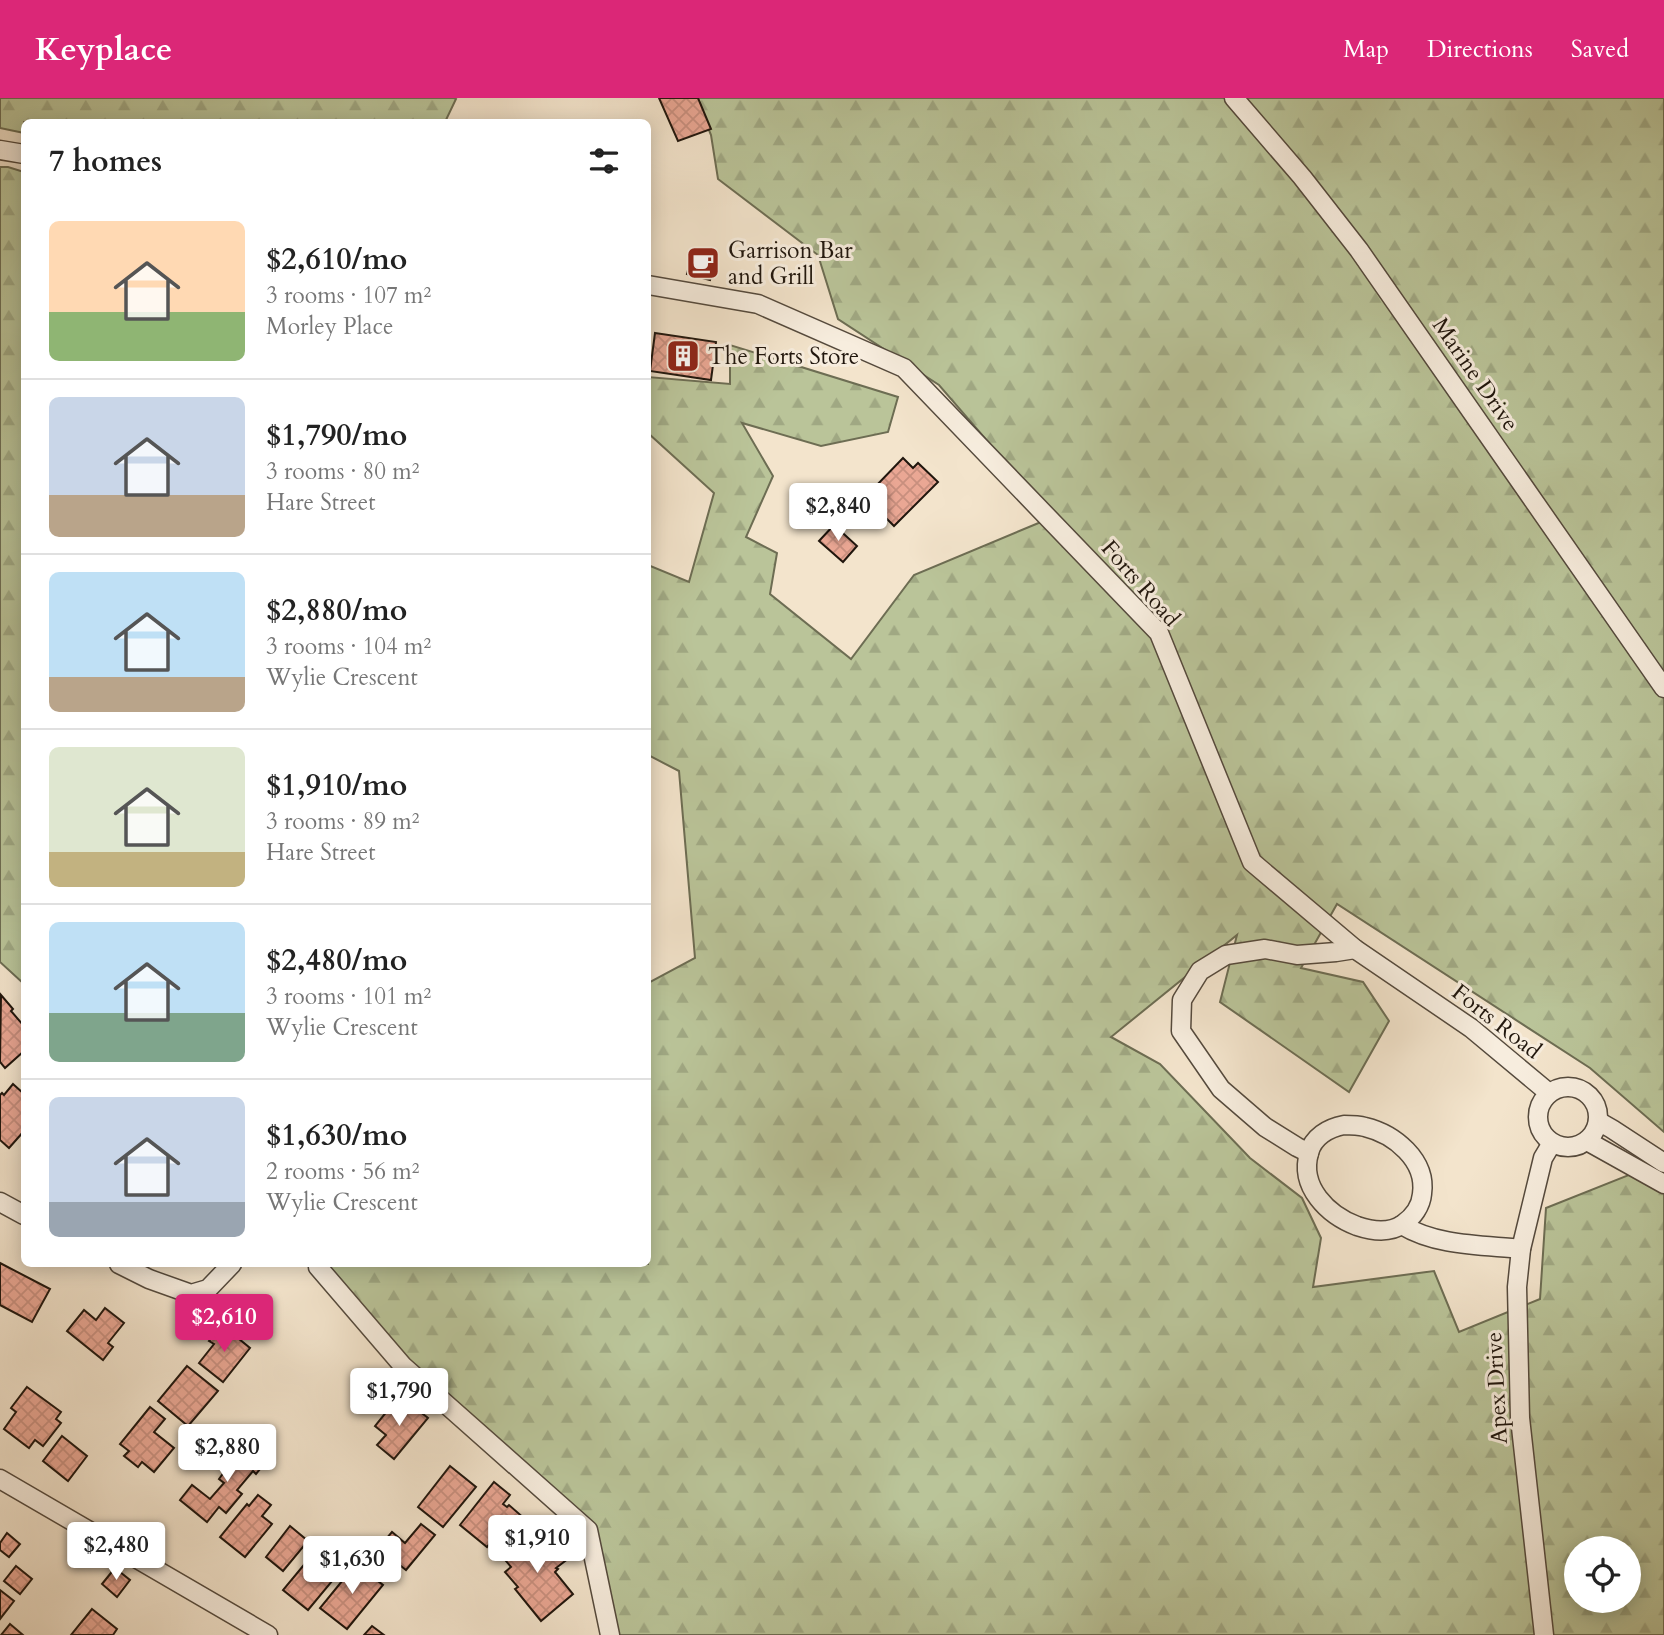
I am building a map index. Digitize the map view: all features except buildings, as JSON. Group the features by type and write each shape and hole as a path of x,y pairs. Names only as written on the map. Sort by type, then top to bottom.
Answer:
{"street":[{"name":"Marine Drive","path":"1234,98 1302,177 1359,250 1664,688"},
{"path":"0,150 21,154"},
{"name":"Forts Road","path":"651,286 758,304 904,368 1159,633 1252,862 1354,949 1471,1028 1549,1093"},
{"path":"1309,1153 1265,1127 1221,1089 1181,1031 1182,1000 1200,971 1226,955 1265,949 1297,955 1354,949"},
{"path":"1571,1087 1582,1091 1591,1099 1597,1109 1598,1121 1587,1141 1575,1147 1563,1147 1552,1143 1542,1133 1537,1119 1540,1105 1549,1093 1559,1088 1571,1087"},
{"path":"1598,1121 1664,1163"},
{"path":"1334,1127 1365,1127 1382,1133 1409,1152 1420,1172 1422,1195 1413,1216 1402,1225 1379,1231 1364,1228 1332,1213 1308,1181 1306,1170 1309,1153 1315,1141 1334,1127"},
{"path":"1587,1141 1664,1184"},
{"name":"Apex Drive","path":"1544,1635 1520,1418 1517,1304 1521,1249 1543,1158 1552,1143"},
{"path":"0,1202 21,1213"},
{"path":"1402,1225 1427,1236 1451,1241 1521,1249"},
{"path":"125,1267 191,1294 208,1289 229,1267"},
{"path":"318,1267 403,1366 588,1530 610,1635"},
{"path":"0,1479 267,1635"}],"green space":[{"path":"0,98 456,99 446,119 21,119 21,132 0,128"},
{"path":"696,98 1664,98 1664,1132 1590,1068 1337,904 1301,968 1363,982 1389,1021 1349,1092 1220,1002 1237,935 1111,1037 1160,1064 1250,1158 1302,1198 1321,1238 1313,1287 1434,1271 1459,1332 1540,1299 1546,1208 1664,1161 1664,1635 610,1635 590,1540 315,1267 651,1267 651,981 695,958 679,771 651,757 651,566 689,582 714,493 651,436 651,377 730,384 730,345 898,397 888,432 821,446 742,423 773,476 746,537 777,553 770,594 851,659 914,575 1053,517 939,385 838,319 818,255 718,179 711,135"},
{"path":"0,167 8,167 21,171 21,981 0,962"}],"place":[{"name":"Garrison Bar and Grill","path":"703,263"},
{"name":"The Forts Store","path":"683,356"}]}
